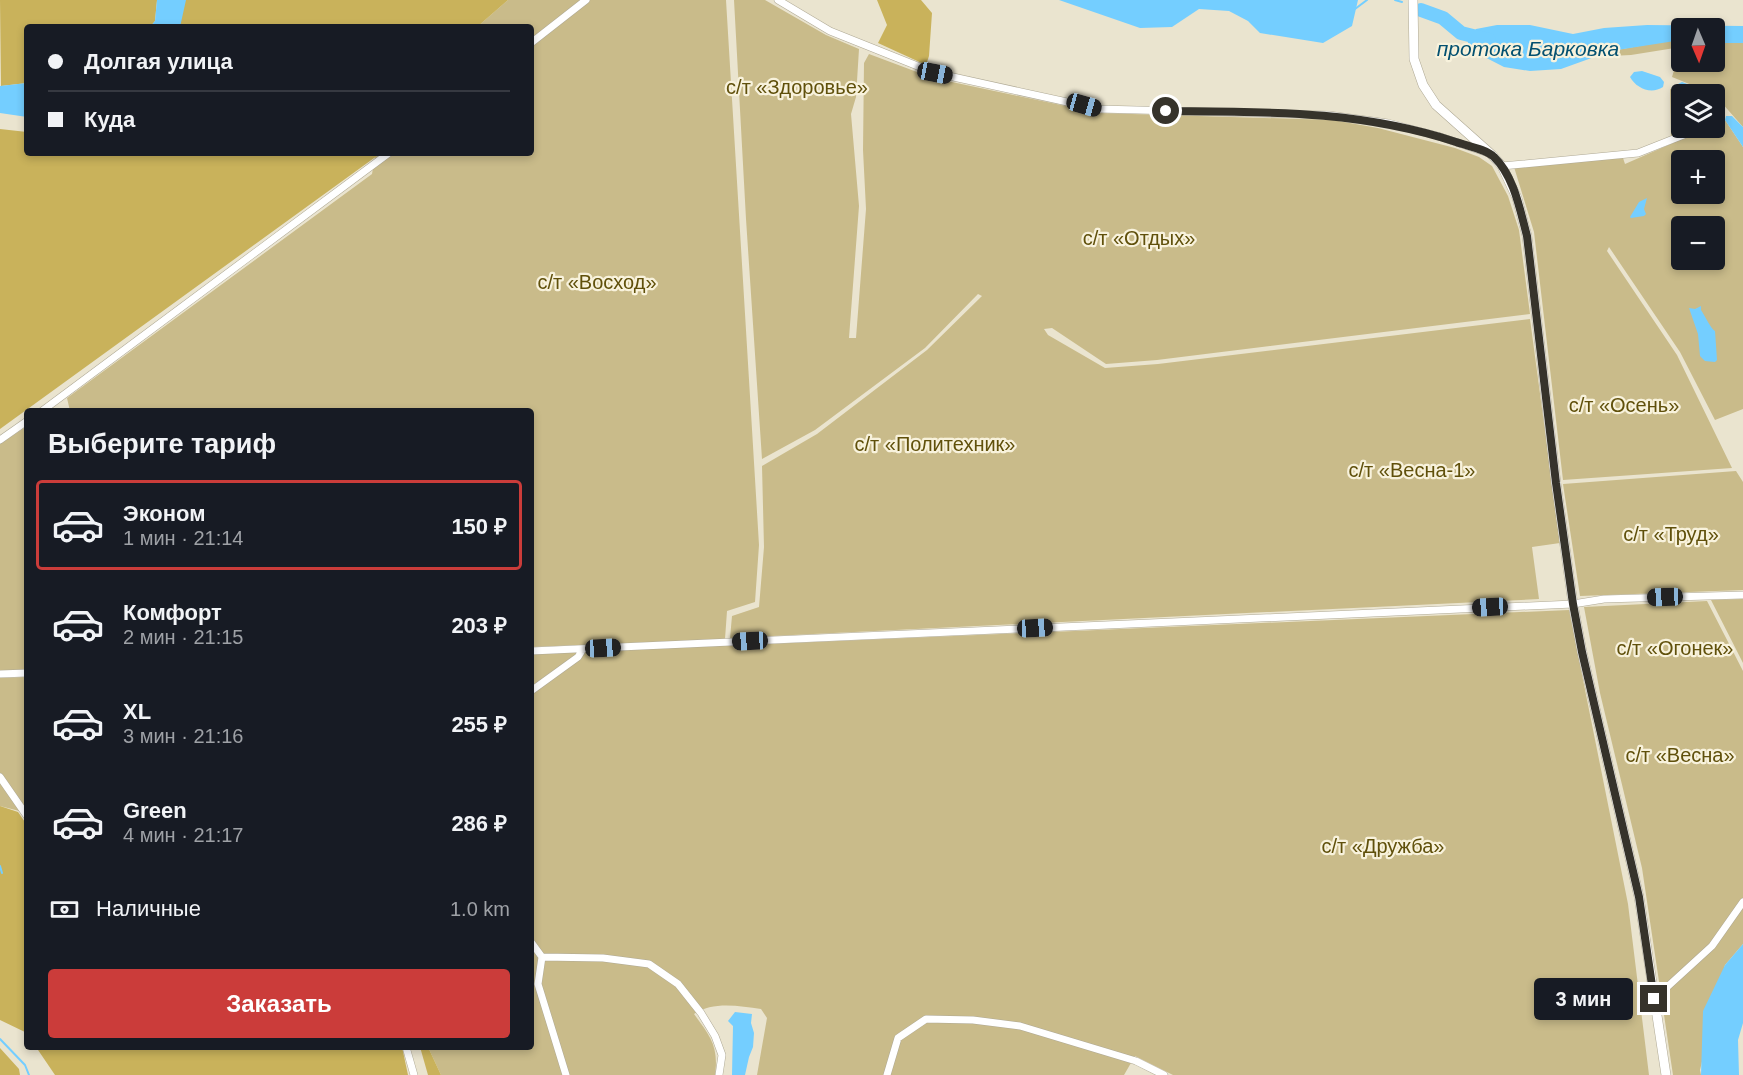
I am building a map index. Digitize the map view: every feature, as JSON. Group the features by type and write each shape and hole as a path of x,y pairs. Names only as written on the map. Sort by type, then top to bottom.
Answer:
{"main road":[{"path":"1413,0 1414,59 1423,85 1436,105 1492,154 1502,166 1517,198 1527,236 1573,604 1639,897 1666,1075"}],"street":[{"path":"534,41 586,0"},
{"path":"778,0 830,31 935,73 1047,96 1099,110 1329,115 1388,123 1438,136 1492,154"},
{"path":"1502,166 1638,153 1678,138"},
{"path":"46,408 385,156"},
{"path":"0,440 24,423"},
{"path":"534,651 1573,604 1604,599 1743,595"},
{"path":"534,689 578,657 583,649"},
{"path":"0,674 24,673"},
{"path":"0,777 24,812"},
{"path":"1654,999 1712,946 1743,902"},
{"path":"534,946 542,957 538,984 566,1075"},
{"path":"542,957 603,958 649,964 678,984 701,1013 715,1036 722,1055 719,1075"},
{"path":"887,1075 898,1038 926,1019 973,1020 1020,1026 1136,1061 1164,1075"},
{"path":"407,1050 414,1075"}],"green space":[{"name":"с/т «Восход»","path":"508,0 726,0 759,545 755,602 727,611 725,639 534,647 534,408 69,408 67,398 372,174 376,156 534,156 534,24 480,24"},
{"path":"734,0 765,0 826,35 859,49 856,97 851,114 859,206 849,338 856,338 866,209 863,150 864,63 869,54 933,78 1099,113 1333,120 1378,128 1455,148 1479,157 1492,166 1508,196 1519,230 1530,314 1157,360 1106,364 1052,328 1044,329 1048,335 1105,368 1158,364 1530,319 1560,543 1532,547 1539,599 730,638 732,616 759,607 764,547 762,466 817,434 927,350 982,296 978,294 925,348 815,430 762,459"},
{"path":"1671,40 1671,49 1610,56 1611,51"},
{"path":"1725,43 1743,43 1743,127 1725,107 1725,84 1689,84 1672,77 1674,72 1725,72"},
{"path":"1670,89 1671,89 1671,138"},
{"name":"с/т «Осень»","path":"1725,120 1743,147 1743,409 1715,420 1680,352 1609,247 1607,251 1677,355 1732,468 1563,480 1534,232 1514,167 1623,158 1625,164 1673,143 1671,138 1725,138"},
{"path":"24,428 24,670 0,671 0,444"},
{"name":"с/т «Труд»","path":"1736,471 1743,482 1743,590 1580,596 1563,484"},
{"path":"1743,599 1743,663 1711,600"},
{"name":"с/т «Весна»","path":"1707,601 1743,671 1743,944 1725,965 1700,1070 1701,1075 1673,1075 1642,868 1600,693 1584,607"},
{"name":"с/т «Дружба»","path":"1569,610 1628,904 1649,1075 1173,1075 1135,1056 1124,1075 757,1075 767,1018 761,1009 726,1005 709,1007 694,1014 712,1042 716,1056 715,1075 441,1075 429,1050 534,1050 534,654"},
{"path":"24,677 24,812 0,806 0,678"}],"shaded area":[{"path":"0,0 157,0 155,21 152,24 24,24 24,83 1,86"},
{"path":"180,0 508,0 480,24 175,24"},
{"path":"877,0 921,0 932,13 929,56 926,65 878,43 887,25"},
{"path":"0,129 24,132 24,156 377,156 29,408 24,408 24,412 0,429"},
{"path":"0,806 18,812 24,821 24,1032 0,1020"},
{"path":"0,1048 19,1069 20,1075 0,1075"},
{"path":"38,1050 403,1050 408,1075 55,1075"},
{"path":"421,1050 429,1050 441,1075 428,1075"}],"water":[{"path":"157,0 186,0 181,24 152,24 155,21"},
{"path":"1059,0 1358,0 1352,26 1323,43 1260,33 1248,21 1229,11 1199,9 1172,27 1140,28"},
{"name":"протока Барковка","path":"1497,25 1530,25 1573,34 1604,28 1671,25 1671,42 1611,51 1561,69 1530,71 1504,67 1469,49 1468,42 1476,29"},
{"name":"протока Барковка","path":"1725,26 1743,26 1743,43 1725,43"},
{"path":"1642,71 1660,77 1664,82 1663,87 1649,90 1636,84 1630,77 1634,72"},
{"path":"24,83 24,117 0,113 0,86"},
{"path":"1726,116 1732,116 1743,127 1743,147 1725,120"},
{"path":"1647,198 1644,209 1646,214 1631,218 1639,202"},
{"path":"1701,306 1701,310 1715,331 1717,360 1715,362 1705,361 1700,356 1698,334 1689,308 1695,309"},
{"path":"1743,944 1743,1023 1738,1040 1739,1075 1701,1075 1703,1011 1725,965"},
{"path":"735,1012 752,1014 753,1047 745,1075 732,1075 733,1026 728,1021"}],"waterway":[{"path":"1355,9 1367,0"},
{"path":"1395,0 1402,2"},
{"path":"1421,10 1443,18 1461,33 1489,40"},
{"path":"0,866 2,873"},
{"path":"0,1039 25,1065 29,1075"}],"route":[{"path":"1166,111 1329,115 1388,123 1438,136 1492,154 1502,166 1517,198 1527,236 1556,483 1573,604 1639,897 1654,999"}],"park label":[{"name":"с/т «Здоровье»","path":"797,87"},
{"name":"с/т «Отдых»","path":"1139,238"},
{"name":"с/т «Политехник»","path":"935,444"},
{"name":"с/т «Весна-1»","path":"1412,470"},
{"name":"с/т «Огонек»","path":"1675,648"}]}
